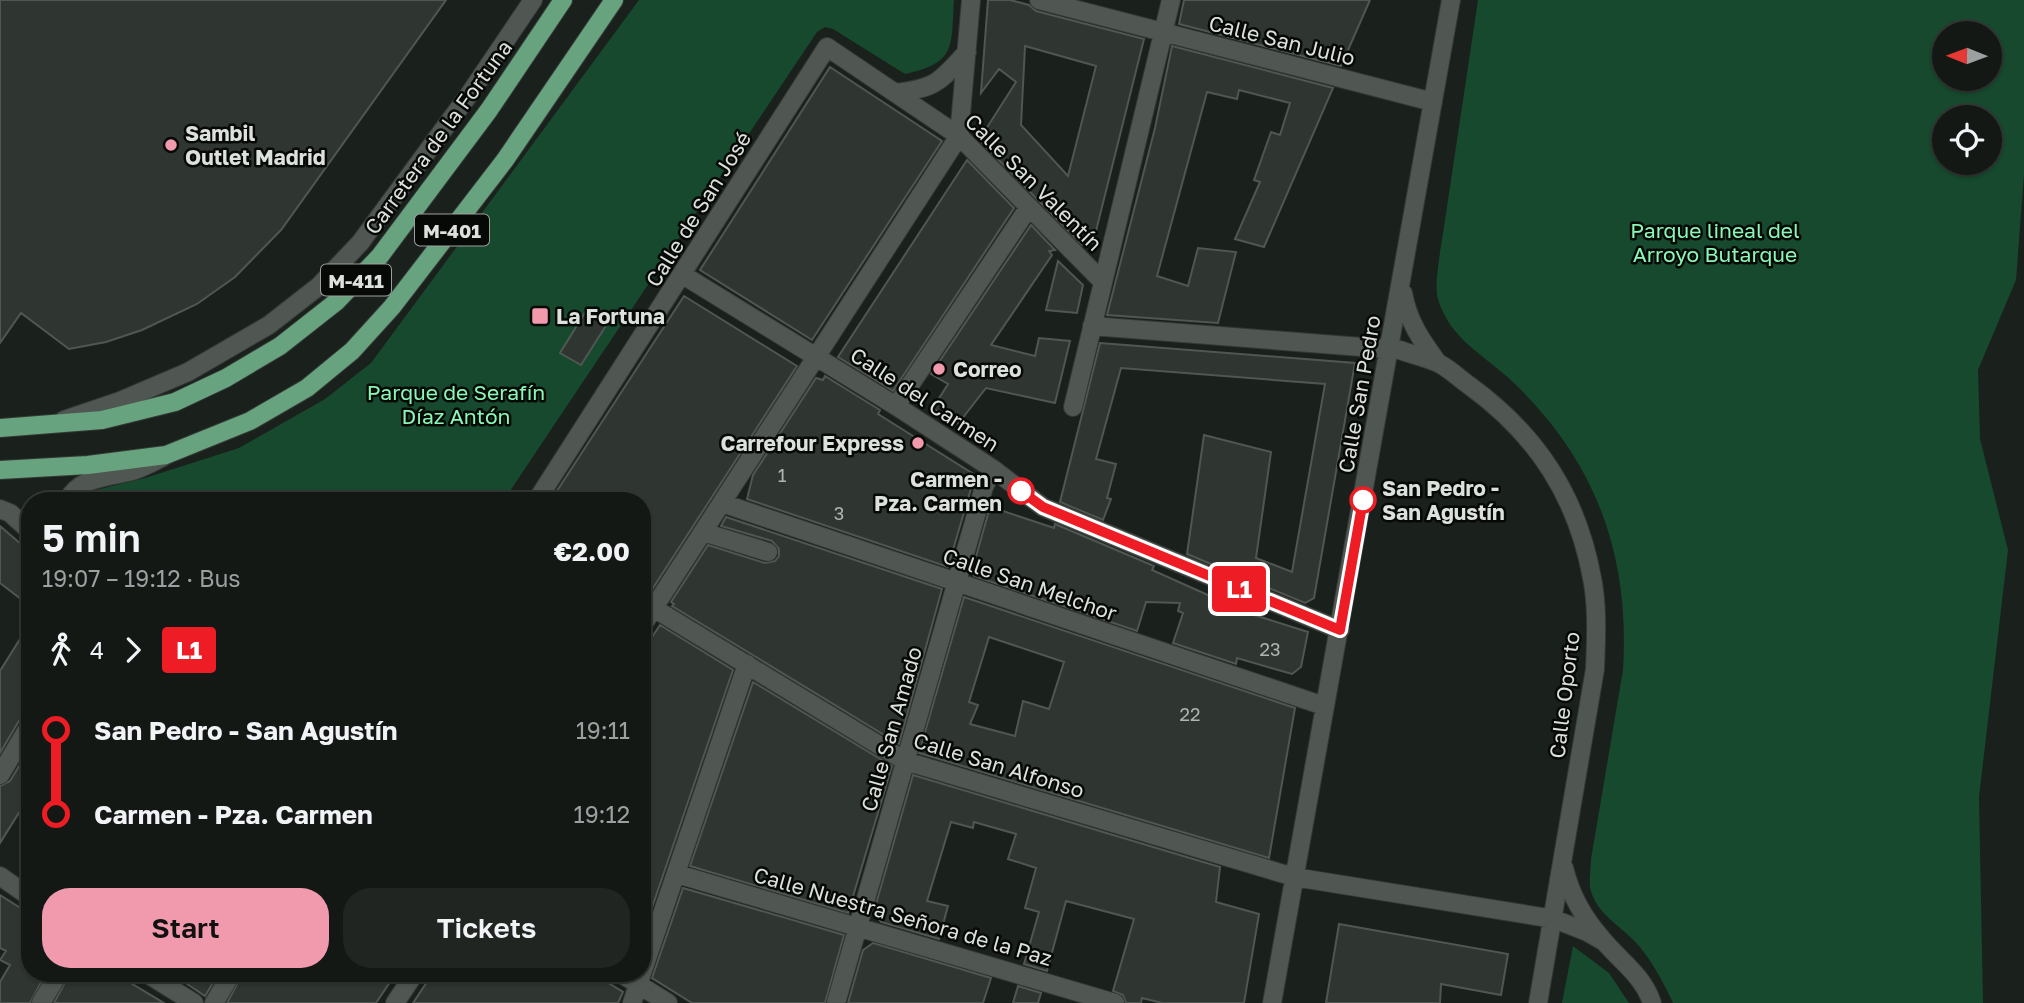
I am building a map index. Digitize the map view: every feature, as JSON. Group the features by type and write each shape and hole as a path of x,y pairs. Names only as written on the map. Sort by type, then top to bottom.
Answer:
{"main road":[{"name":"Carretera de la Fortuna","path":"0,428 102,420 175,402 226,378 280,346 336,302 380,256 489,110 563,0"},
{"name":"M-401","path":"0,470 88,465 166,455 250,421 307,388 352,351 392,307 505,160 614,0"}],"street":[{"path":"49,425 120,401 188,372 269,325 319,286 360,243 468,96 533,0"},
{"path":"651,601 703,532 818,358 959,136 971,0"},
{"name":"Calle San Julio","path":"1039,0 1433,102"},
{"path":"1073,407 1171,0"},
{"name":"Calle San Pedro","path":"1272,1003 1451,0"},
{"name":"Calle San Valentín","path":"827,47 959,136 1103,282"},
{"name":"Calle de San José","path":"542,492 827,47"},
{"path":"895,93 914,91 939,82 967,52"},
{"path":"896,406 1029,207"},
{"name":"Calle del Carmen","path":"683,275 896,406 993,469 1043,507 1340,630"},
{"name":"Calle Oporto","path":"1401,284 1413,329 1438,363 1496,405 1550,466 1565,493 1586,550 1593,581 1595,669 1538,1003"},
{"name":"Calle Oporto","path":"1092,326 1390,349 1438,363"},
{"path":"73,492 86,482 134,470 166,455"},
{"name":"Calle San Amado","path":"836,1003 984,487 993,469"},
{"name":"Calle San Melchor","path":"722,503 1324,706"},
{"path":"0,509 10,513 21,523"},
{"path":"703,532 768,552"},
{"name":"Calle San Alfonso","path":"651,607 905,761 1294,877 1554,919 1603,941"},
{"path":"651,948 747,664"},
{"path":"0,775 21,740"},
{"path":"1563,861 1575,902 1603,941 1633,969 1652,1003"},
{"name":"Calle Nuestra Señora de la Paz","path":"677,874 1115,1003"},
{"path":"0,876 21,891"},
{"path":"41,1003 53,982"},
{"path":"160,982 194,1003"},
{"path":"214,1003 227,982"},
{"path":"395,1003 409,982"},
{"path":"632,1003 639,982"},
{"path":"646,982 668,1003"}],"green space":[{"name":"Parque de Serafín Díaz Antón","path":"639,0 954,0 951,41 943,58 922,70 905,74 833,29 825,27 817,32 509,492 91,492 239,448 325,399 371,363"},
{"name":"Parque lineal del Arroyo Butarque","path":"1478,0 2024,0 2024,174 2016,280 1978,370 1980,439 2008,550 1979,797 1983,1003 1673,1003 1644,953 1633,939 1603,913 1593,897 1590,884 1591,859 1623,670 1621,588 1613,550 1587,479 1567,446 1543,414 1514,383 1451,326 1438,299 1439,261"},
{"path":"1573,946 1609,973 1629,1003 1562,1003"}],"building":[{"name":"Sambil Outlet Madrid","path":"0,0 446,0 281,230 235,277 197,304 142,330 106,342 69,349 21,313 0,343"},
{"path":"988,0 1010,0 1029,5 1036,11 1144,39 1093,243 1082,245 979,140 1016,82 999,69 981,93","holes":["1025,46 1096,66 1068,176 1021,125"]},
{"path":"1184,0 1370,0 1341,66 1179,24"},
{"path":"1172,46 1333,88 1264,247 1235,239 1260,182 1254,180 1271,132 1280,135 1290,103 1239,90 1237,99 1207,92 1157,276 1188,286 1198,248 1236,252 1218,323 1107,315 1155,128"},
{"path":"830,67 942,141 812,340 700,270"},
{"path":"967,160 1014,208 893,391 838,357"},
{"path":"1031,225 1055,250 1049,251 1052,255 991,345 1035,356 1039,338 1070,341 1055,403 986,388 958,424 933,408 948,384 931,374"},
{"path":"1058,261 1083,285 1077,313 1046,310"},
{"path":"684,296 797,366 651,591 651,492 556,492"},
{"path":"586,311 607,324 581,365 560,353"},
{"path":"1100,343 1355,363 1314,598 1305,603 1187,554 1204,435 1271,452 1256,558 1292,572 1325,384 1121,368 1096,459 1116,464 1107,498 1111,499 1103,520 1060,502"},
{"path":"825,376 880,410 878,414 975,475 948,567 747,499 753,475 816,378 823,380"},
{"path":"997,509 1054,528 1055,524 1154,566 1152,570 1248,613 1308,632 1301,667 1292,674 1237,658 1236,664 1173,643 1183,613 1178,611 1180,603 1146,602 1137,631 974,576 972,571 988,514"},
{"path":"726,517 942,589 899,744 672,606 674,604 671,602 708,545 765,563 775,561 779,556 779,549 772,541 721,526"},
{"path":"0,526 21,544 21,599 0,583"},
{"path":"964,597 1295,708 1269,858 919,753","holes":["989,637 1064,662 1049,709 1023,701 1015,736 970,724 978,705 969,702"]},
{"path":"660,625 733,670 651,911 652,780 651,638"},
{"path":"21,637 21,718 0,753 0,671"},
{"path":"753,682 892,766 848,913 690,866"},
{"path":"21,763 21,809 0,843 0,786 10,781"},
{"path":"913,775 1220,867 1216,902 1259,914 1244,1003 1162,1003 1142,998 1141,1003 1126,1003 1123,995 1113,991 1134,919 1066,901 1047,971 1024,964 1039,912 1025,908 1036,868 1008,859 1016,834 974,822 973,828 951,822 927,901 948,906 939,939 881,922 874,911"},
{"path":"683,888 844,935 825,1003 692,1003 652,978"},
{"path":"0,895 21,908 21,982 41,982 30,1003 0,1003 0,982 10,965 0,960 6,951 0,948"},
{"path":"1339,924 1508,954 1501,995 1441,984 1440,1003 1326,1003"},
{"path":"873,943 991,978 983,1003 848,1003 863,950"},
{"path":"65,982 129,982 164,1003 54,1003"},
{"path":"184,982 214,982 205,996"},
{"path":"238,982 390,982 376,1003 227,1003"},
{"path":"427,982 607,982 623,992 618,1003 413,1003"},
{"path":"1018,986 1041,993 1038,1003 1013,1003"}],"bus line":[{"name":"L1","path":"1021,491 1043,507 1340,630 1363,500"}],"place":[{"name":"Sambil Outlet Madrid","path":"171,145"},
{"name":"La Fortuna","path":"540,316"},
{"name":"Correo","path":"939,369"},
{"name":"Carrefour Express","path":"918,443"},
{"name":"Carmen - Pza. Carmen","path":"1021,491"},
{"name":"San Pedro - San Agustín","path":"1363,500"}]}
